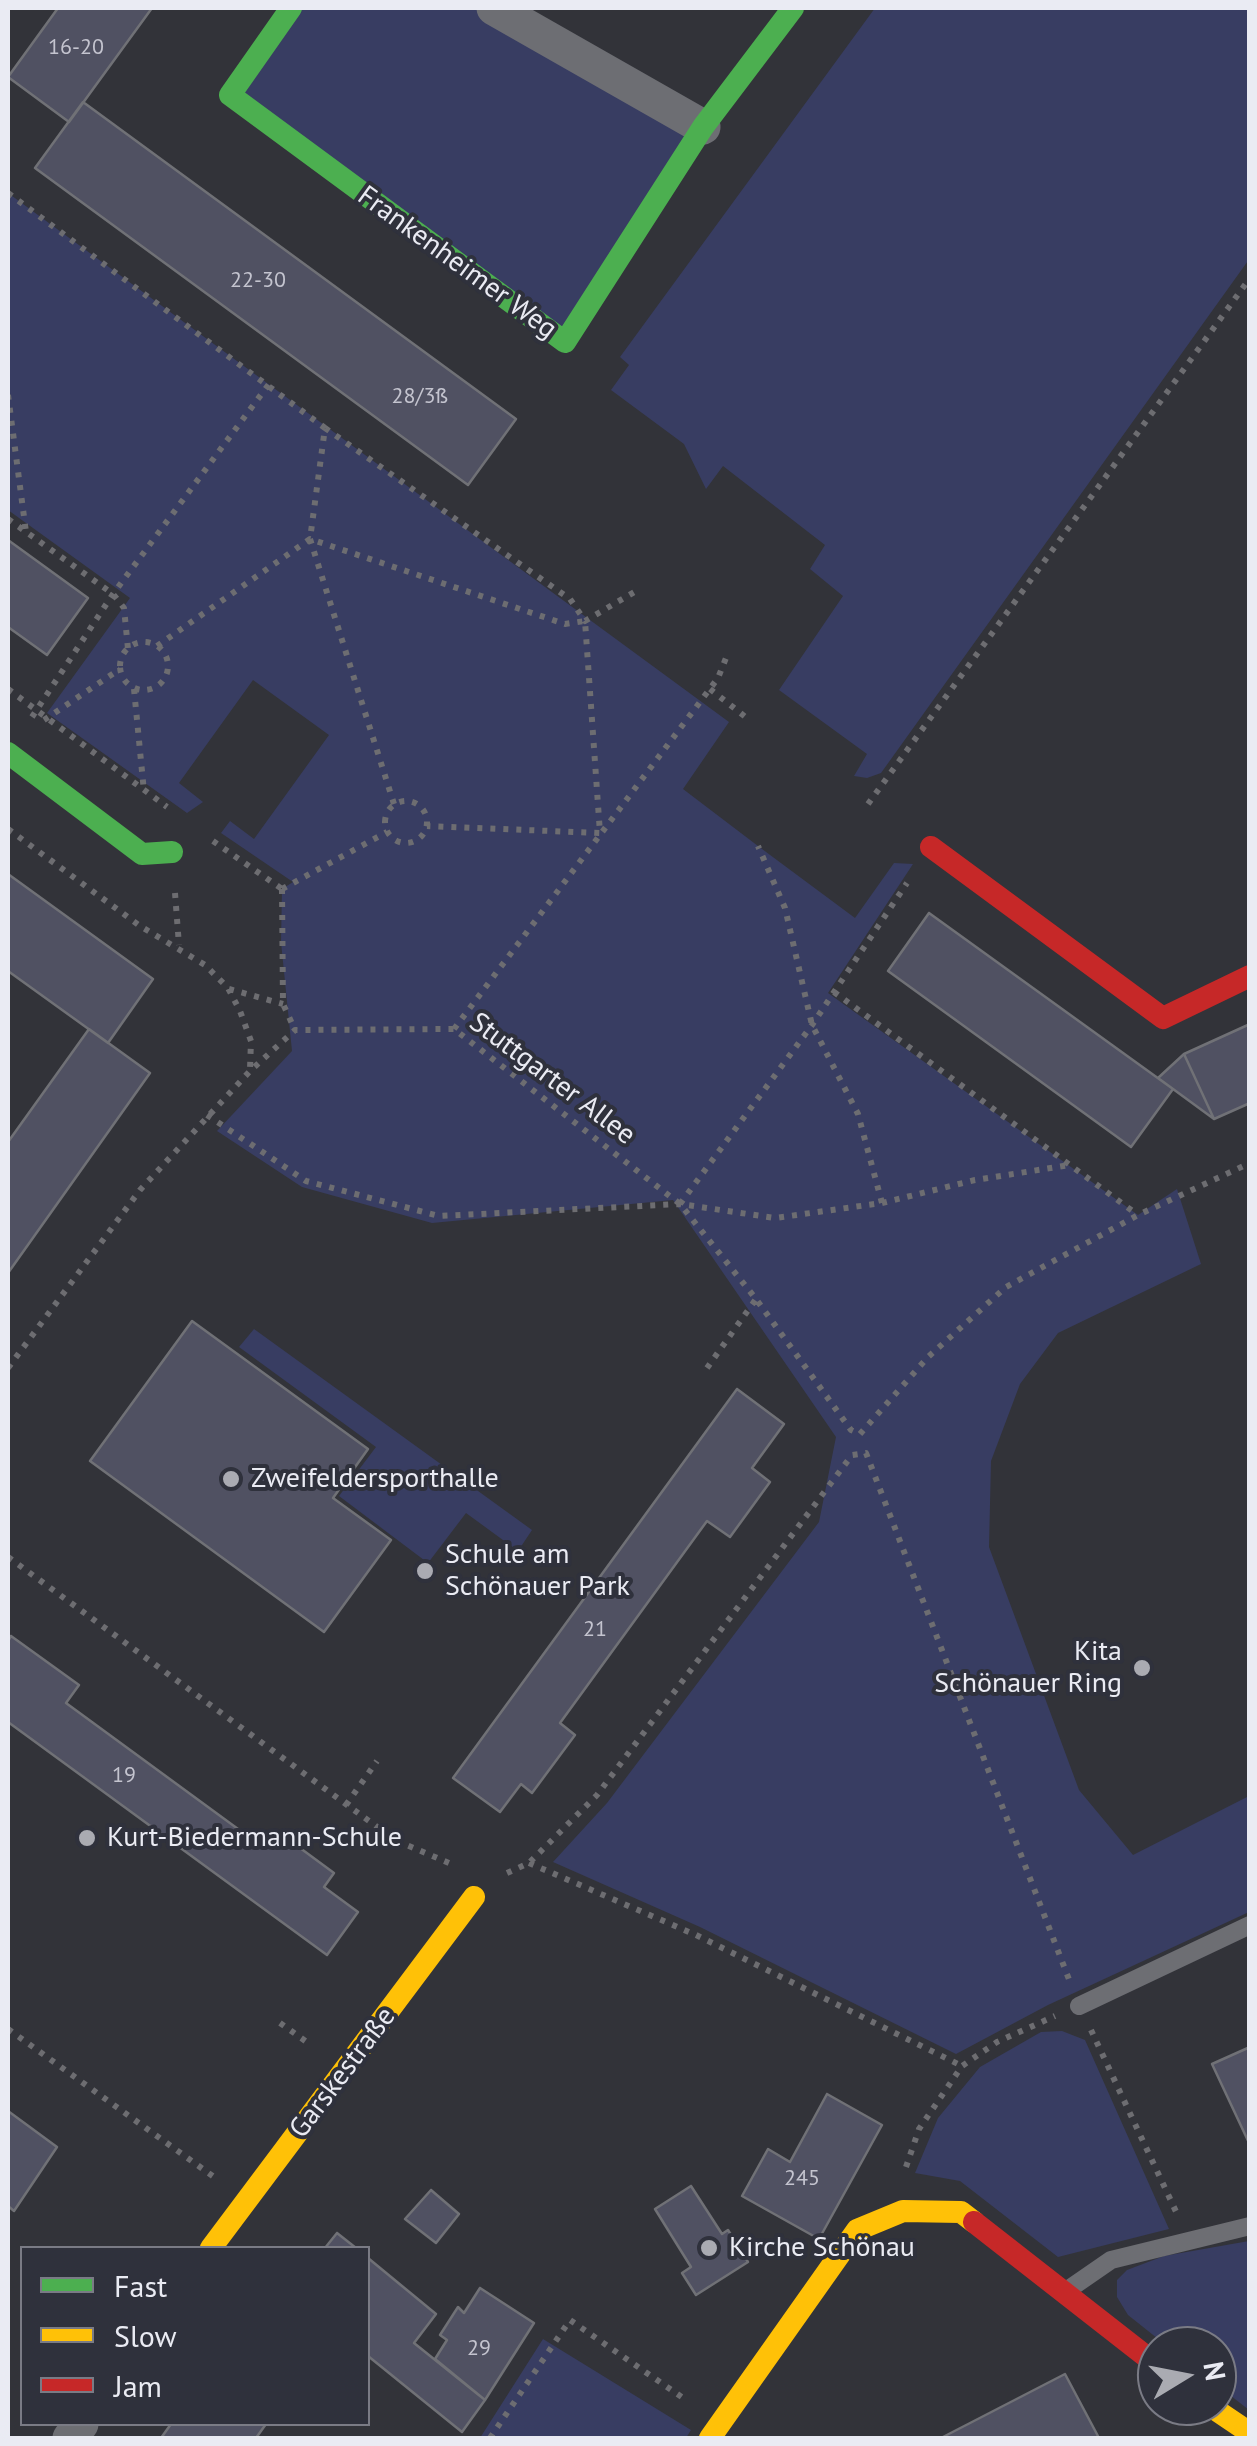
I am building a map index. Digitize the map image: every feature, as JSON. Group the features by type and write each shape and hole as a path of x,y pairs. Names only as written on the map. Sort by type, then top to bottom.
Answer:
{"street":[{"name":"Frankenheimer Weg","path":"291,8 230,95 565,342 704,127 794,8"},
{"path":"494,8 704,127"},
{"path":"8,753 142,854 172,852"},
{"path":"931,847 1164,1018 1250,976"},
{"name":"Garskestraße","path":"213,2246 474,1897"},
{"path":"715,2430 856,2230 903,2211 962,2212 1137,2349"}],"lane":[{"path":"1079,2006 1250,1926"},
{"path":"1065,2292 1111,2260 1250,2226"}],"path":[{"path":"8,193 325,428 570,599 585,621 600,833"},
{"path":"868,804 1250,278"},
{"path":"8,519 113,594 124,608 128,649 120,670 30,725 113,594 269,384"},
{"path":"8,396 26,532"},
{"path":"325,428 310,539 394,804 384,822 387,832 394,840 415,842 427,826"},
{"path":"310,539 565,624 585,621 636,592"},
{"path":"128,649 137,643 157,646 310,539"},
{"path":"134,689 157,687 166,678 169,667 157,646"},
{"path":"454,1029 710,689 726,658"},
{"path":"120,670 134,689 142,789"},
{"path":"8,689 169,809"},
{"path":"710,689 748,719"},
{"path":"394,804 413,802 421,807 427,826"},
{"path":"427,826 600,833"},
{"path":"8,829 140,926 206,965 228,988 251,1041 250,1071"},
{"path":"282,890 387,832"},
{"path":"210,839 282,890"},
{"path":"758,846 785,908 812,1025 858,1114 882,1204"},
{"path":"680,1204 812,1025 931,847"},
{"path":"8,1368 140,1190 250,1071 295,1030 283,1004 282,890"},
{"path":"228,988 283,1004"},
{"path":"834,992 1138,1215"},
{"name":"Stuttgarter Allee","path":"295,1030 454,1029 680,1204 756,1299 851,1430 860,1434"},
{"path":"207,1116 306,1181 438,1216 680,1204 776,1218 882,1204 975,1180 1070,1165"},
{"path":"861,1452 860,1434 928,1357 1006,1288 1138,1215 1250,1163"},
{"path":"706,1368 756,1299"},
{"path":"502,1874 530,1864 598,1794 852,1455 861,1452 869,1456 1079,2006 1188,2239"},
{"path":"8,1557 395,1840 458,1866"},
{"path":"346,1806 376,1761"},
{"path":"530,1864 696,1936 962,2066"},
{"path":"903,2211 902,2177 920,2128 962,2066 997,2042 1079,2006"},
{"path":"8,2029 247,2201"},
{"path":"490,2438 570,2320 715,2430"}],"shaded area":[{"path":"291,8 494,8 703,127 565,342 230,95"},
{"path":"875,8 1249,8 1250,258 881,773 867,778 854,776 867,754 779,690 843,596 810,569 825,545 723,466 706,489 684,444 611,390 629,365 620,357"},
{"path":"8,193 729,722 683,789 855,918 894,863 913,864 828,993 1138,1215 1177,1189 1201,1264 1058,1333 1020,1384 991,1461 989,1547 1079,1790 1133,1855 1249,1796 1249,1912 1048,2005 956,2054 700,1927 553,1862 607,1803 819,1522 836,1437 673,1200 432,1223 302,1187 217,1131 292,1051 281,942 282,889 293,882 221,833 230,821 254,839 329,735 253,680 179,783 203,802 187,813 47,713 130,598 8,510"},
{"path":"254,1329 532,1530 518,1551 466,1513 428,1563 339,1496 376,1447 239,1347"},
{"path":"1062,2031 1085,2040 1169,2229 1058,2257 960,2181 915,2173 938,2118 980,2067 1041,2032"},
{"path":"1249,2241 1249,2410 1237,2401 1237,2326 1142,2326 1128,2315 1117,2297 1117,2280 1127,2270 1164,2256"},
{"path":"543,2339 691,2430 686,2438 480,2438"}],"building":[{"path":"58,8 152,8 69,122 8,77"},
{"path":"83,102 516,419 468,485 35,168"},
{"path":"8,540 88,598 47,655 8,627"},
{"path":"8,874 153,979 108,1043 8,971"},
{"path":"929,913 1173,1089 1131,1147 888,971"},
{"path":"1250,1024 1250,1103 1214,1119 1184,1054"},
{"path":"89,1029 150,1073 8,1273 8,1142"},
{"path":"1184,1054 1214,1119 1158,1078"},
{"name":"Zweifeldersporthalle","path":"192,1321 368,1449 333,1498 391,1540 324,1632 90,1461"},
{"path":"737,1389 784,1424 752,1468 770,1482 730,1537 707,1521 560,1723 575,1735 532,1793 521,1784 500,1812 453,1778"},
{"path":"11,1636 79,1685 66,1703 264,1848 277,1831 334,1873 324,1887 358,1912 327,1955 8,1722"},
{"path":"1250,2047 1250,2145 1212,2064"},
{"path":"827,2094 882,2125 819,2239 742,2196 768,2149 790,2162"},
{"path":"8,2111 57,2147 14,2211 8,2206"},
{"name":"Kirche Schönau","path":"691,2186 722,2234 728,2230 748,2262 696,2295 682,2273 691,2267 655,2209"},
{"path":"431,2190 459,2214 436,2243 405,2219"},
{"path":"337,2233 353,2246 327,2246"},
{"path":"370,2260 436,2314 414,2343 485,2400 462,2432 370,2358"},
{"path":"480,2288 534,2323 485,2400 435,2359 447,2340 440,2335 458,2307 464,2313"},
{"path":"1065,2374 1099,2438 941,2438"},
{"path":"170,2426 265,2426 256,2438 161,2438"}],"traffic: fast":[{"path":"291,8 230,95 565,342 703,127 793,8"},
{"path":"8,753 142,854 172,852"}],"traffic: slow":[{"path":"212,2246 474,1897"},
{"path":"710,2438 857,2230 903,2211 961,2212 974,2222"},
{"path":"1237,2424 1250,2433"}],"traffic: jam":[{"path":"931,847 1163,1018 1250,976"},
{"path":"974,2222 1137,2349"}],"place":[{"name":"Zweifeldersporthalle","path":"231,1479"},
{"name":"Schule am Schönauer Park","path":"425,1571"},
{"name":"Kita Schönauer Ring","path":"1142,1668"},
{"name":"Kurt-Biedermann-Schule","path":"87,1838"},
{"name":"Kirche Schönau","path":"709,2248"}]}
